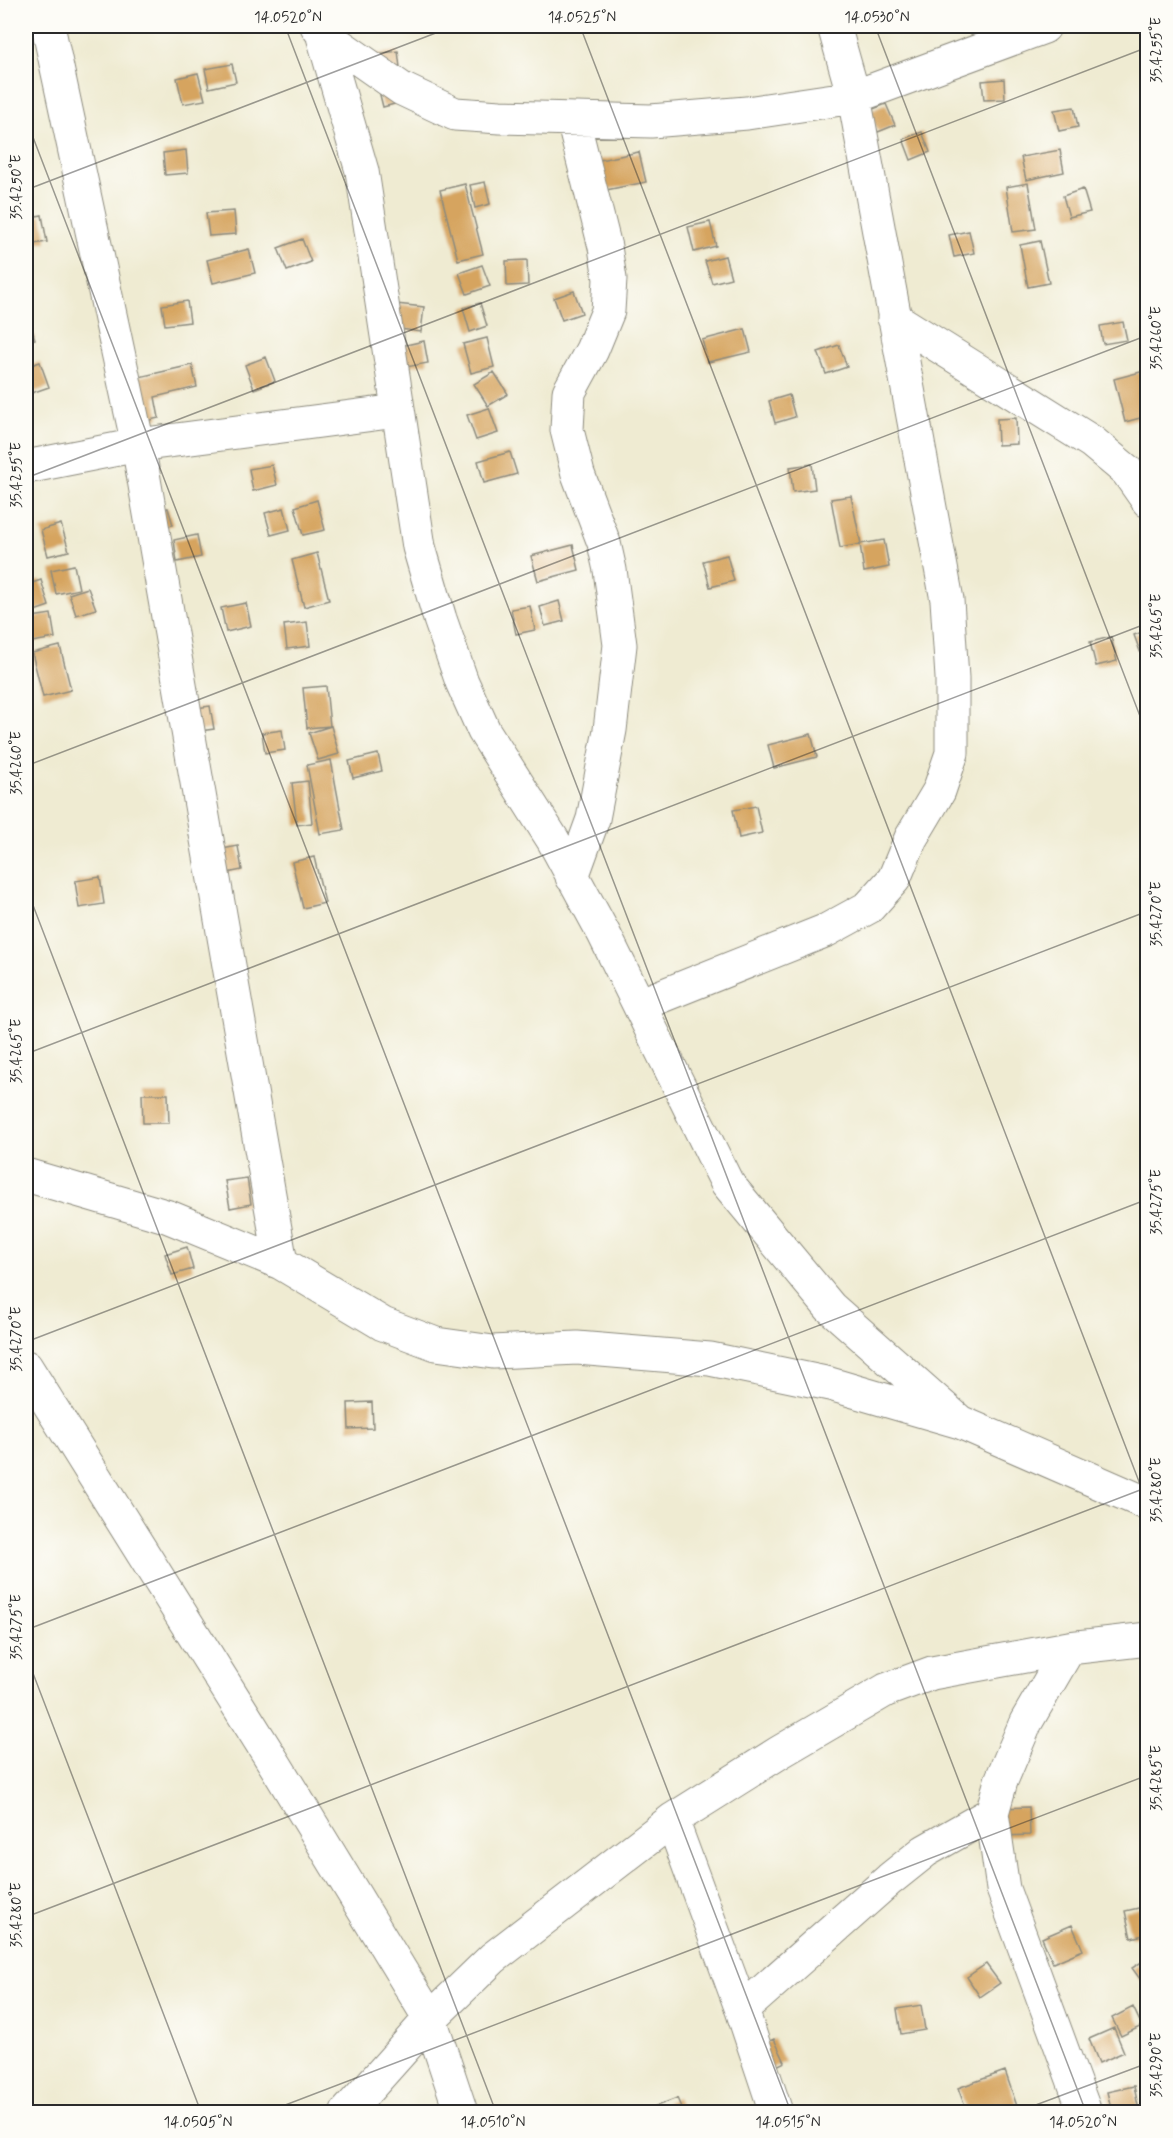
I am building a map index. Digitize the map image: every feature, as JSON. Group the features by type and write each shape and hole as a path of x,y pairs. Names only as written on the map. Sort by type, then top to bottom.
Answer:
{"street":[{"path":"48,26 138,445 281,1263"},
{"path":"639,1005 827,930 869,907 894,879 911,838 939,791 952,753 952,678 947,600 854,97 834,26"},
{"path":"319,29 402,89 455,114 651,121 747,113 854,97 1044,27"},
{"path":"319,29 362,171 419,547 440,619 462,682 484,731 535,812 604,934 727,1183 830,1306 960,1422"},
{"path":"573,120 605,247 610,279 608,311 592,351 569,392 567,430 578,474 604,543 620,645 610,730 593,819 573,877"},
{"path":"894,318 1092,442 1127,471 1148,501"},
{"path":"26,466 138,445 397,411"},
{"path":"26,1175 170,1217 281,1263 383,1324 436,1344 493,1352 577,1348 710,1359 830,1384 960,1422 1148,1504"},
{"path":"26,1367 276,1766 430,2019 461,2112"},
{"path":"347,2112 430,2019 493,1958 672,1820 780,1752 886,1690 932,1673 1069,1648 1148,1639"},
{"path":"1069,1648 1026,1722 1001,1781 992,1813 1003,1889 1085,2112"},
{"path":"742,2010 890,1879 925,1851 992,1813"},
{"path":"672,1820 742,2010 776,2112"}],"building":[{"path":"398,51 401,76 375,54"},
{"path":"232,64 236,82 209,88 205,69"},
{"path":"198,73 205,100 183,104 177,78"},
{"path":"1004,79 1005,99 984,100 982,81"},
{"path":"378,87 406,101 383,107"},
{"path":"886,104 895,125 878,132 868,111"},
{"path":"1074,107 1078,127 1059,131 1054,110"},
{"path":"922,132 930,152 911,160 903,139"},
{"path":"186,150 188,173 165,175 163,153"},
{"path":"1060,150 1064,172 1026,180 1021,157"},
{"path":"639,152 646,182 601,191 595,161"},
{"path":"485,182 490,204 475,208 470,185"},
{"path":"1028,183 1036,229 1013,232 1006,187"},
{"path":"465,184 483,254 458,260 440,190"},
{"path":"1083,189 1090,212 1069,217 1063,196"},
{"path":"234,211 236,234 209,236 206,213"},
{"path":"42,215 47,242 26,245 26,218"},
{"path":"710,222 716,246 694,252 688,227"},
{"path":"969,231 974,253 954,257 949,235"},
{"path":"302,239 311,262 287,271 278,248"},
{"path":"1040,241 1049,283 1028,287 1020,245"},
{"path":"249,249 255,273 213,283 207,260"},
{"path":"725,256 731,278 712,283 705,261"},
{"path":"527,260 528,285 507,286 506,261"},
{"path":"482,265 490,286 467,294 459,273"},
{"path":"574,291 582,313 562,320 554,298"},
{"path":"187,301 190,322 165,325 162,305"},
{"path":"480,303 487,326 470,332 463,308"},
{"path":"396,304 424,307 421,332 393,328"},
{"path":"28,317 35,339 26,342 26,318"},
{"path":"1123,322 1127,340 1103,344 1100,326"},
{"path":"745,329 751,352 708,362 702,340"},
{"path":"487,338 494,367 471,373 463,344"},
{"path":"424,341 428,363 401,368 397,347"},
{"path":"839,345 847,367 826,374 818,352"},
{"path":"266,357 275,381 254,389 245,365"},
{"path":"40,362 49,387 26,395 26,367"},
{"path":"192,365 197,387 155,397 159,418 136,423 126,380"},
{"path":"1148,370 1148,416 1125,422 1114,379"},
{"path":"494,372 508,394 488,406 474,384"},
{"path":"789,395 795,417 775,423 769,401"},
{"path":"489,408 498,433 476,440 467,415"},
{"path":"1016,418 1017,444 998,445 997,419"},
{"path":"510,452 517,474 484,483 478,461"},
{"path":"812,464 815,489 793,492 790,467"},
{"path":"272,465 277,485 253,491 249,469"},
{"path":"851,496 861,544 840,548 831,499"},
{"path":"317,500 325,530 303,535 295,507"},
{"path":"168,508 173,525 152,530 148,513"},
{"path":"284,508 290,530 271,535 265,513"},
{"path":"61,524 69,551 48,556 41,530"},
{"path":"197,535 201,557 177,562 174,540"},
{"path":"884,540 889,567 864,572 860,544"},
{"path":"573,545 579,570 538,581 531,556"},
{"path":"317,553 329,600 304,607 292,560"},
{"path":"727,555 734,581 710,587 703,561"},
{"path":"74,565 79,589 56,594 51,570"},
{"path":"41,580 49,606 26,614 26,585"},
{"path":"88,588 96,609 76,615 69,594"},
{"path":"559,601 564,621 545,626 540,607"},
{"path":"246,603 251,626 226,632 221,608"},
{"path":"530,606 535,630 516,634 511,609"},
{"path":"51,614 55,638 26,643 26,618"},
{"path":"307,622 310,646 287,649 284,625"},
{"path":"1148,630 1148,661 1144,662 1134,635"},
{"path":"1111,637 1117,661 1096,666 1090,642"},
{"path":"60,646 71,690 43,697 32,653"},
{"path":"326,686 330,726 307,728 303,688"},
{"path":"210,706 214,729 193,732 189,709"},
{"path":"331,726 339,754 318,760 309,733"},
{"path":"282,730 285,750 265,753 262,733"},
{"path":"811,734 817,757 774,768 768,745"},
{"path":"378,754 382,771 353,778 349,761"},
{"path":"331,760 344,830 320,834 307,765"},
{"path":"308,781 312,823 297,825 292,783"},
{"path":"756,806 762,833 739,838 733,810"},
{"path":"238,846 242,870 222,874 217,850"},
{"path":"314,857 325,903 303,908 292,862"},
{"path":"100,877 104,904 79,908 75,881"},
{"path":"142,1094 168,1094 169,1123 143,1123"},
{"path":"247,1178 251,1204 230,1208 225,1181"},
{"path":"187,1247 193,1269 172,1275 165,1254"},
{"path":"372,1402 373,1428 349,1429 348,1403"},
{"path":"1029,1807 1030,1835 999,1836 998,1808"},
{"path":"1148,1906 1148,1934 1131,1938 1125,1911"},
{"path":"1072,1925 1083,1950 1053,1963 1042,1938"},
{"path":"1148,1958 1148,1990 1132,1968"},
{"path":"986,1964 1000,1983 980,1997 967,1977"},
{"path":"921,2005 925,2030 901,2034 897,2009"},
{"path":"1133,2007 1142,2026 1121,2036 1112,2018"},
{"path":"1114,2028 1124,2052 1099,2063 1089,2039"},
{"path":"774,2039 785,2062 764,2072 753,2049"},
{"path":"1005,2071 1019,2112 967,2112 958,2088"},
{"path":"1134,2086 1139,2111 1112,2112 1107,2092"},
{"path":"677,2098 683,2112 650,2112 649,2109"},
{"path":"889,2106 915,2112 888,2112"}]}
